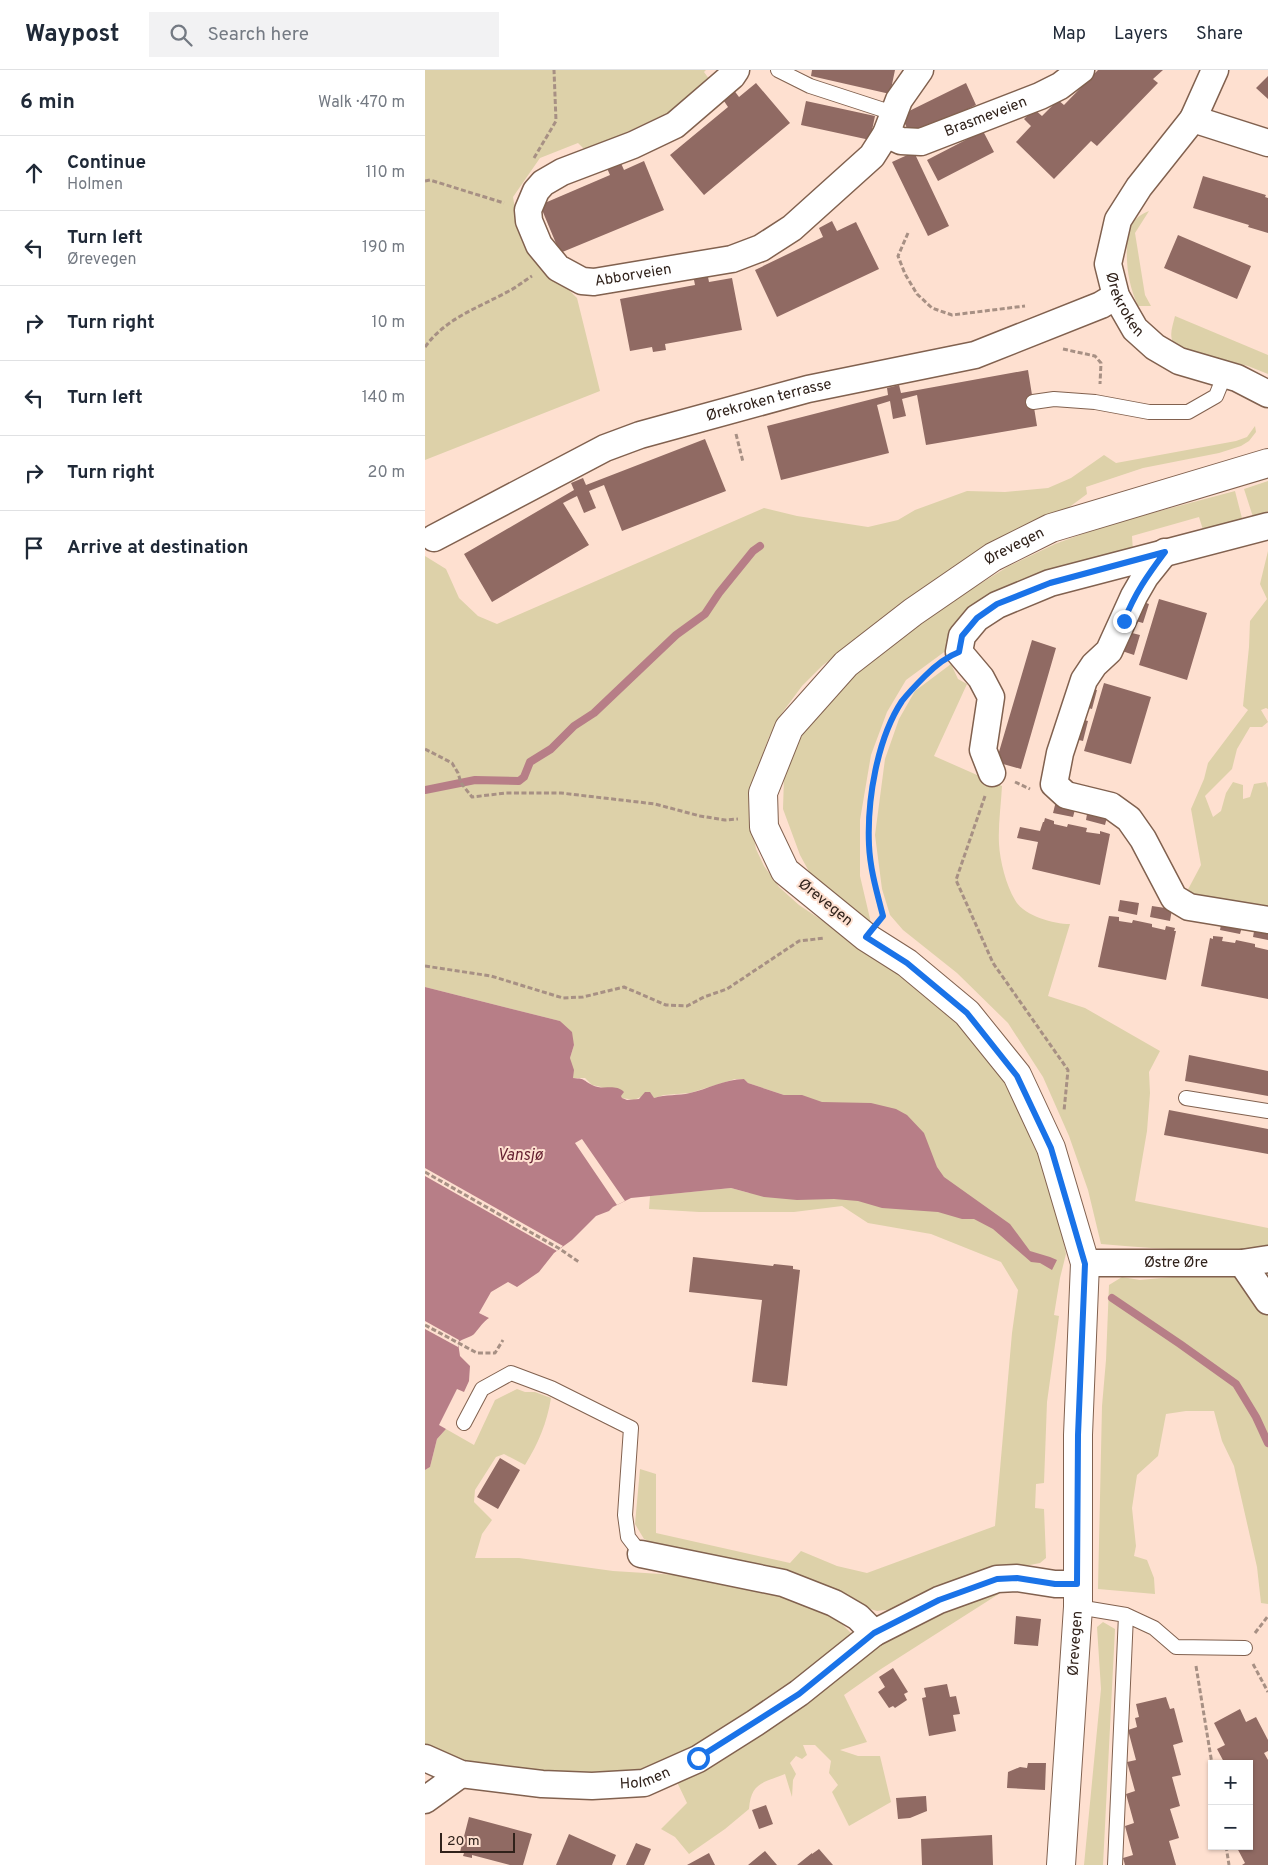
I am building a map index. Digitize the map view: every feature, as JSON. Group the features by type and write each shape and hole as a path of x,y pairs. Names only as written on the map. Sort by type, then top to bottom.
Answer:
{"street":[{"path":"528,210 535,191 543,183 562,172 633,145 675,125 732,76 736,70"},
{"name":"Abborveien","path":"528,210 529,221 539,245 558,268 583,281 594,282 732,258 761,248 792,228 872,156 890,124 899,100 920,70"},
{"name":"Brasmeveien","path":"890,124 901,141 921,142 1040,96 1060,86 1081,70"},
{"name":"Ørekroken","path":"1215,70 1193,119 1139,187 1118,220 1108,264 1116,296 1135,329 1155,347 1179,361 1237,378 1268,394"},
{"path":"1193,119 1268,143"},
{"name":"Ørekroken terrasse","path":"434,538 597,453 640,434 808,389 975,355 1101,305 1116,296"},
{"name":"Ørevegen","path":"1061,1865 1077,1595 1078,1435 1085,1264 1051,1148 1017,1076 967,1013 907,963 866,937 785,871 764,827 763,793 789,728 846,664 913,612 993,557 1051,528 1268,463"},
{"path":"992,773 983,750 991,697 981,678 959,652 962,636 977,618 997,604 1050,583 1268,526"},
{"path":"1165,552 1145,577 1134,596 1109,651 1094,665 1084,680 1060,753 1054,784 1066,795 1111,806 1129,819 1143,838 1174,898 1189,907 1268,920"},
{"name":"Østre Øre","path":"1085,1264 1242,1263 1268,1259"},
{"path":"1242,1263 1268,1301"},
{"path":"641,1554 783,1583 834,1603 857,1616 874,1633"},
{"name":"Holmen","path":"425,1758 461,1774 542,1784 592,1786 644,1783 698,1758 755,1723 799,1694 874,1633 939,1600 997,1579 1017,1578 1055,1584 1077,1595"},
{"path":"425,1800 461,1774"}],"lane":[{"path":"778,70 890,124"},
{"path":"1033,402 1054,399 1099,403 1149,412 1188,412 1215,396 1225,374"},
{"path":"1185,1098 1268,1111"},
{"path":"464,1423 482,1389 511,1373 551,1388 631,1428 625,1515 628,1537 641,1554"},
{"path":"1077,1595 1154,1628 1176,1647 1245,1648"},
{"path":"1115,1865 1126,1615"}],"path":[{"path":"531,162 556,121 554,70"},
{"path":"425,180 528,210"},
{"path":"908,233 898,256 905,274 917,294 932,308 952,315 1030,305"},
{"path":"425,347 433,336 448,322 509,291 532,276 550,258"},
{"path":"1057,348 1095,356 1101,363 1099,403"},
{"path":"735,430 743,462"},
{"path":"866,937 883,916 873,875 869,845 869,814 875,775 882,748 902,701 947,656 959,652"},
{"path":"425,750 452,763 461,783 472,797 506,793 561,793 655,804 700,816 725,820 764,818"},
{"path":"1054,784 1032,790 992,773 956,880 993,963 1068,1070 1064,1117"},
{"path":"425,966 491,976 563,998 583,997 624,987 666,1005 687,1006 703,997 727,989 799,941 827,938"},
{"path":"425,1172 560,1248 579,1262"},
{"path":"425,1325 477,1354 495,1353 503,1340"},
{"path":"1193,1647 1211,1760"},
{"path":"1245,1648 1268,1692"},
{"path":"1227,1850 1229,1865"}],"shaded area":[{"path":"425,70 706,70 704,72 712,83 672,111 586,151 578,143 540,158 513,197 519,231 535,262 577,298 600,391 425,460"},
{"path":"1149,211 1135,233 1145,295 1151,306 1138,306 1129,276 1127,245 1129,229 1132,223 1139,216"},
{"path":"1175,316 1268,355 1268,374 1248,366 1178,348 1171,337"},
{"path":"1255,426 1256,432 1249,441 1241,446 1219,453 1143,468 1086,487 1087,494 1064,511 845,648 822,666 802,686 782,713 769,737 751,786 750,803 756,849 764,866 779,887 799,905 904,975 965,1031 1006,1084 1032,1135 1055,1197 1066,1254 1054,1315 1059,1316 1047,1402 1044,1483 1036,1484 1035,1508 1044,1509 1046,1558 1040,1563 983,1574 895,1609 877,1611 661,1547 644,1539 635,1524 640,1469 656,1474 656,1533 790,1563 801,1551 837,1566 867,1573 995,1526 1012,1333 1018,1290 1001,1262 931,1234 868,1223 842,1206 794,1212 699,1212 649,1209 650,1196 731,1188 749,1193 791,1096 748,1083 744,1079 735,1079 690,1093 664,1095 654,1098 643,1096 634,1100 622,1098 601,1087 592,1085 585,1078 573,1078 570,1058 574,1045 572,1038 560,1021 425,987 425,556 446,569 459,598 478,616 497,624 764,508 797,516 868,527 898,520 915,510 967,491 1005,492 1048,488 1071,478 1104,455 1116,463 1236,441 1247,437"},
{"path":"1268,481 1268,511 1254,520 1244,489"},
{"path":"1235,491 1244,526 1205,536 1199,517 1132,536 1133,552 1078,565 951,647 906,680 887,712 871,755 860,820 860,876 871,923 812,877 800,855 783,809 784,777 794,749 816,711 851,677 939,609 1009,566 1055,544 1107,525"},
{"path":"1268,551 1268,709 1261,710 1268,722 1262,727 1250,727 1237,749 1232,769 1205,796 1213,817 1221,811 1226,793 1233,782 1243,785 1243,799 1250,797 1254,784 1266,782 1268,788 1268,912 1184,897 1201,865 1191,809 1204,779 1208,763 1248,710 1243,706 1250,621 1267,599 1260,584"},
{"path":"951,664 958,679 967,684 934,756 1002,786 999,844 1004,873 1012,894 1019,905 1031,914 1039,918 1070,924 1048,996 1085,1008 1160,1051 1149,1072 1150,1093 1147,1131 1135,1201 1268,1228 1268,1247 1206,1250 1101,1244 1088,1190 1069,1136 1043,1077 1008,1023 957,973 903,930 890,915 882,889 875,835 885,759 899,719 915,691"},
{"path":"1235,1274 1260,1300 1268,1314 1268,1604 1261,1603 1257,1567 1234,1466 1222,1441 1214,1411 1186,1411 1166,1414 1158,1456 1137,1475 1132,1508 1136,1546 1134,1556 1147,1560 1154,1578 1155,1594 1098,1589 1102,1406 1109,1285 1122,1277 1140,1280 1193,1275"},
{"path":"517,1389 525,1392 535,1392 551,1398 547,1416 538,1441 525,1465 504,1454 496,1457 475,1490 474,1502 492,1520 482,1534 475,1558 519,1558 613,1571 709,1577 777,1592 835,1617 853,1635 819,1669 656,1770 609,1775 496,1772 425,1750 425,1470 430,1467 437,1439 446,1429 474,1445 495,1400"},
{"path":"1005,1590 881,1669 844,1695 867,1742 840,1750 858,1756 880,1756 891,1802 849,1826 832,1792 838,1785 829,1773 831,1761 815,1745 803,1745 807,1755 802,1759 796,1756 790,1763 796,1774 793,1780 792,1797 785,1774 764,1782 755,1788 752,1793 749,1809 725,1829 689,1854 675,1837 661,1829 687,1803 677,1782 899,1626"},
{"path":"1103,1622 1115,1629 1103,1865 1084,1865 1101,1689 1097,1627"}],"water":[{"name":"Vansjø","path":"425,987 560,1021 572,1032 574,1045 570,1058 574,1070 573,1078 583,1079 596,1087 620,1089 624,1092 621,1096 622,1098 627,1100 639,1099 645,1092 650,1092 654,1098 685,1094 717,1084 744,1079 748,1083 784,1095 802,1095 822,1102 871,1103 896,1109 907,1115 924,1133 937,1167 944,1177 1010,1224 1030,1251 1057,1260 1052,1270 1040,1263 1031,1262 993,1229 974,1219 962,1219 938,1212 882,1208 858,1201 834,1199 797,1200 764,1197 731,1188 631,1198 596,1216 572,1240 554,1253 539,1272 517,1287 508,1282 491,1292 479,1313 489,1318 473,1335 458,1343 460,1356 470,1366 469,1381 464,1392 457,1389 439,1425 446,1429 437,1439 430,1467 425,1470"}],"pier":[{"path":"582,1139 625,1201 617,1205 575,1143"},
{"path":"425,1168 563,1246 557,1251 425,1176"},
{"path":"425,1321 459,1340 458,1347 425,1329"}],"building":[{"path":"812,70 895,70 890,94 811,76"},
{"path":"1098,70 1163,70 1153,79 1158,83 1097,146 1091,141 1054,179 1016,142 1031,126 1024,119 1034,109 1042,116 1058,100 1064,105"},
{"path":"1268,76 1268,99 1256,88"},
{"path":"756,83 790,123 704,195 670,155 728,107 722,98 733,89 739,97"},
{"path":"966,83 976,105 911,137 901,115"},
{"path":"806,101 875,116 870,140 801,125"},
{"path":"983,131 994,152 938,181 927,160"},
{"path":"914,152 949,226 928,236 892,162"},
{"path":"620,161 624,170 644,161 664,210 560,253 540,205 610,175 606,166"},
{"path":"1203,176 1266,195 1265,197 1268,198 1268,233 1248,227 1249,225 1193,208"},
{"path":"832,221 837,231 856,222 879,269 777,317 755,270 823,237 819,228"},
{"path":"1178,235 1251,266 1237,299 1164,268"},
{"path":"707,272 709,282 732,278 742,330 665,344 666,350 653,352 652,347 630,351 620,299 695,285 693,275"},
{"path":"1028,370 1037,426 926,445 917,395 902,399 906,416 893,419 890,401 877,405 889,453 781,480 767,426 888,395 887,388 899,385 901,393"},
{"path":"705,439 726,491 622,531 604,485 589,491 596,508 584,513 577,496 563,503 589,545 492,602 464,554 574,490 571,483 583,478 586,485"},
{"path":"1159,599 1207,613 1187,680 1139,665"},
{"path":"1138,600 1149,604 1143,623 1132,620"},
{"path":"1128,632 1140,635 1134,655 1122,651"},
{"path":"1032,640 1056,648 1021,769 996,762"},
{"path":"1104,683 1151,697 1131,764 1084,751"},
{"path":"1086,687 1097,690 1092,709 1081,706"},
{"path":"1077,718 1088,721 1083,741 1071,738"},
{"path":"1056,801 1076,806 1073,817 1053,813"},
{"path":"1088,808 1108,813 1105,825 1086,820"},
{"path":"1045,818 1054,821 1054,824 1067,827 1068,824 1087,828 1086,832 1100,834 1100,831 1110,834 1100,885 1032,869 1038,842 1017,838 1020,827 1040,831"},
{"path":"1120,900 1139,903 1137,915 1118,911"},
{"path":"1152,906 1172,909 1170,921 1150,917"},
{"path":"1109,916 1119,917 1119,921 1132,923 1133,920 1152,924 1152,927 1165,930 1166,926 1175,928 1166,980 1098,967"},
{"path":"1222,919 1243,923 1240,934 1220,930"},
{"path":"1255,926 1268,928 1268,940 1253,937"},
{"path":"1213,936 1223,937 1222,941 1235,943 1236,940 1255,944 1255,947 1268,950 1268,999 1201,986 1210,938 1213,939"},
{"path":"1189,1055 1268,1071 1268,1096 1185,1081"},
{"path":"1169,1110 1268,1129 1268,1154 1164,1135"},
{"path":"693,1257 773,1266 774,1264 793,1266 793,1269 800,1270 787,1386 752,1382 762,1300 689,1292"},
{"path":"500,1458 520,1470 498,1509 477,1497"},
{"path":"1016,1616 1041,1619 1038,1646 1014,1644"},
{"path":"893,1668 908,1692 904,1694 907,1700 895,1708 893,1706 889,1708 878,1692 885,1687 879,1677"},
{"path":"947,1684 950,1697 956,1696 960,1714 953,1715 956,1731 929,1736 922,1698 926,1697 924,1688"},
{"path":"1166,1697 1170,1709 1174,1708 1183,1742 1173,1745 1181,1775 1172,1777 1180,1806 1170,1809 1179,1838 1169,1841 1176,1865 1125,1865 1123,1858 1133,1855 1125,1826 1134,1823 1126,1794 1135,1791 1127,1762 1136,1760 1128,1730 1137,1727 1135,1718 1139,1717 1136,1704"},
{"path":"1240,1709 1246,1722 1256,1717 1268,1740 1268,1751 1264,1753 1268,1760 1268,1865 1242,1865 1245,1863 1238,1850 1253,1850 1253,1760 1223,1760 1217,1749 1225,1745 1214,1723"},
{"path":"1028,1763 1046,1763 1045,1790 1007,1788 1008,1772 1020,1767 1027,1768"},
{"path":"926,1796 927,1811 910,1818 898,1819 896,1798"},
{"path":"766,1805 773,1824 759,1829 752,1810"},
{"path":"469,1817 532,1834 523,1865 510,1865 472,1855 472,1858 463,1856 464,1853 460,1852"},
{"path":"569,1834 616,1855 612,1865 556,1865"},
{"path":"992,1835 993,1865 922,1865 921,1839"},
{"path":"636,1843 651,1849 644,1865 626,1865"},
{"path":"819,1849 833,1865 797,1865 812,1853"},
{"path":"765,1851 777,1865 748,1865"},
{"path":"709,1853 715,1865 687,1865"}],"waterway":[{"path":"425,790 475,780 519,781 524,777 530,762 551,749 574,726 594,713 676,635 705,614 719,593 753,551 760,546"},
{"path":"1112,1298 1236,1384 1256,1417 1268,1443"}],"route":[{"path":"698,1758 799,1694 874,1633 939,1600 997,1579 1017,1578 1055,1584 1077,1584 1078,1435 1085,1264 1051,1148 1017,1076 967,1013 907,963 866,937 883,916 873,875 869,845 869,814 875,775 882,748 902,701 947,656 959,652 962,636 977,618 997,604 1050,583 1165,552 1145,577 1134,596 1124,621"}]}
